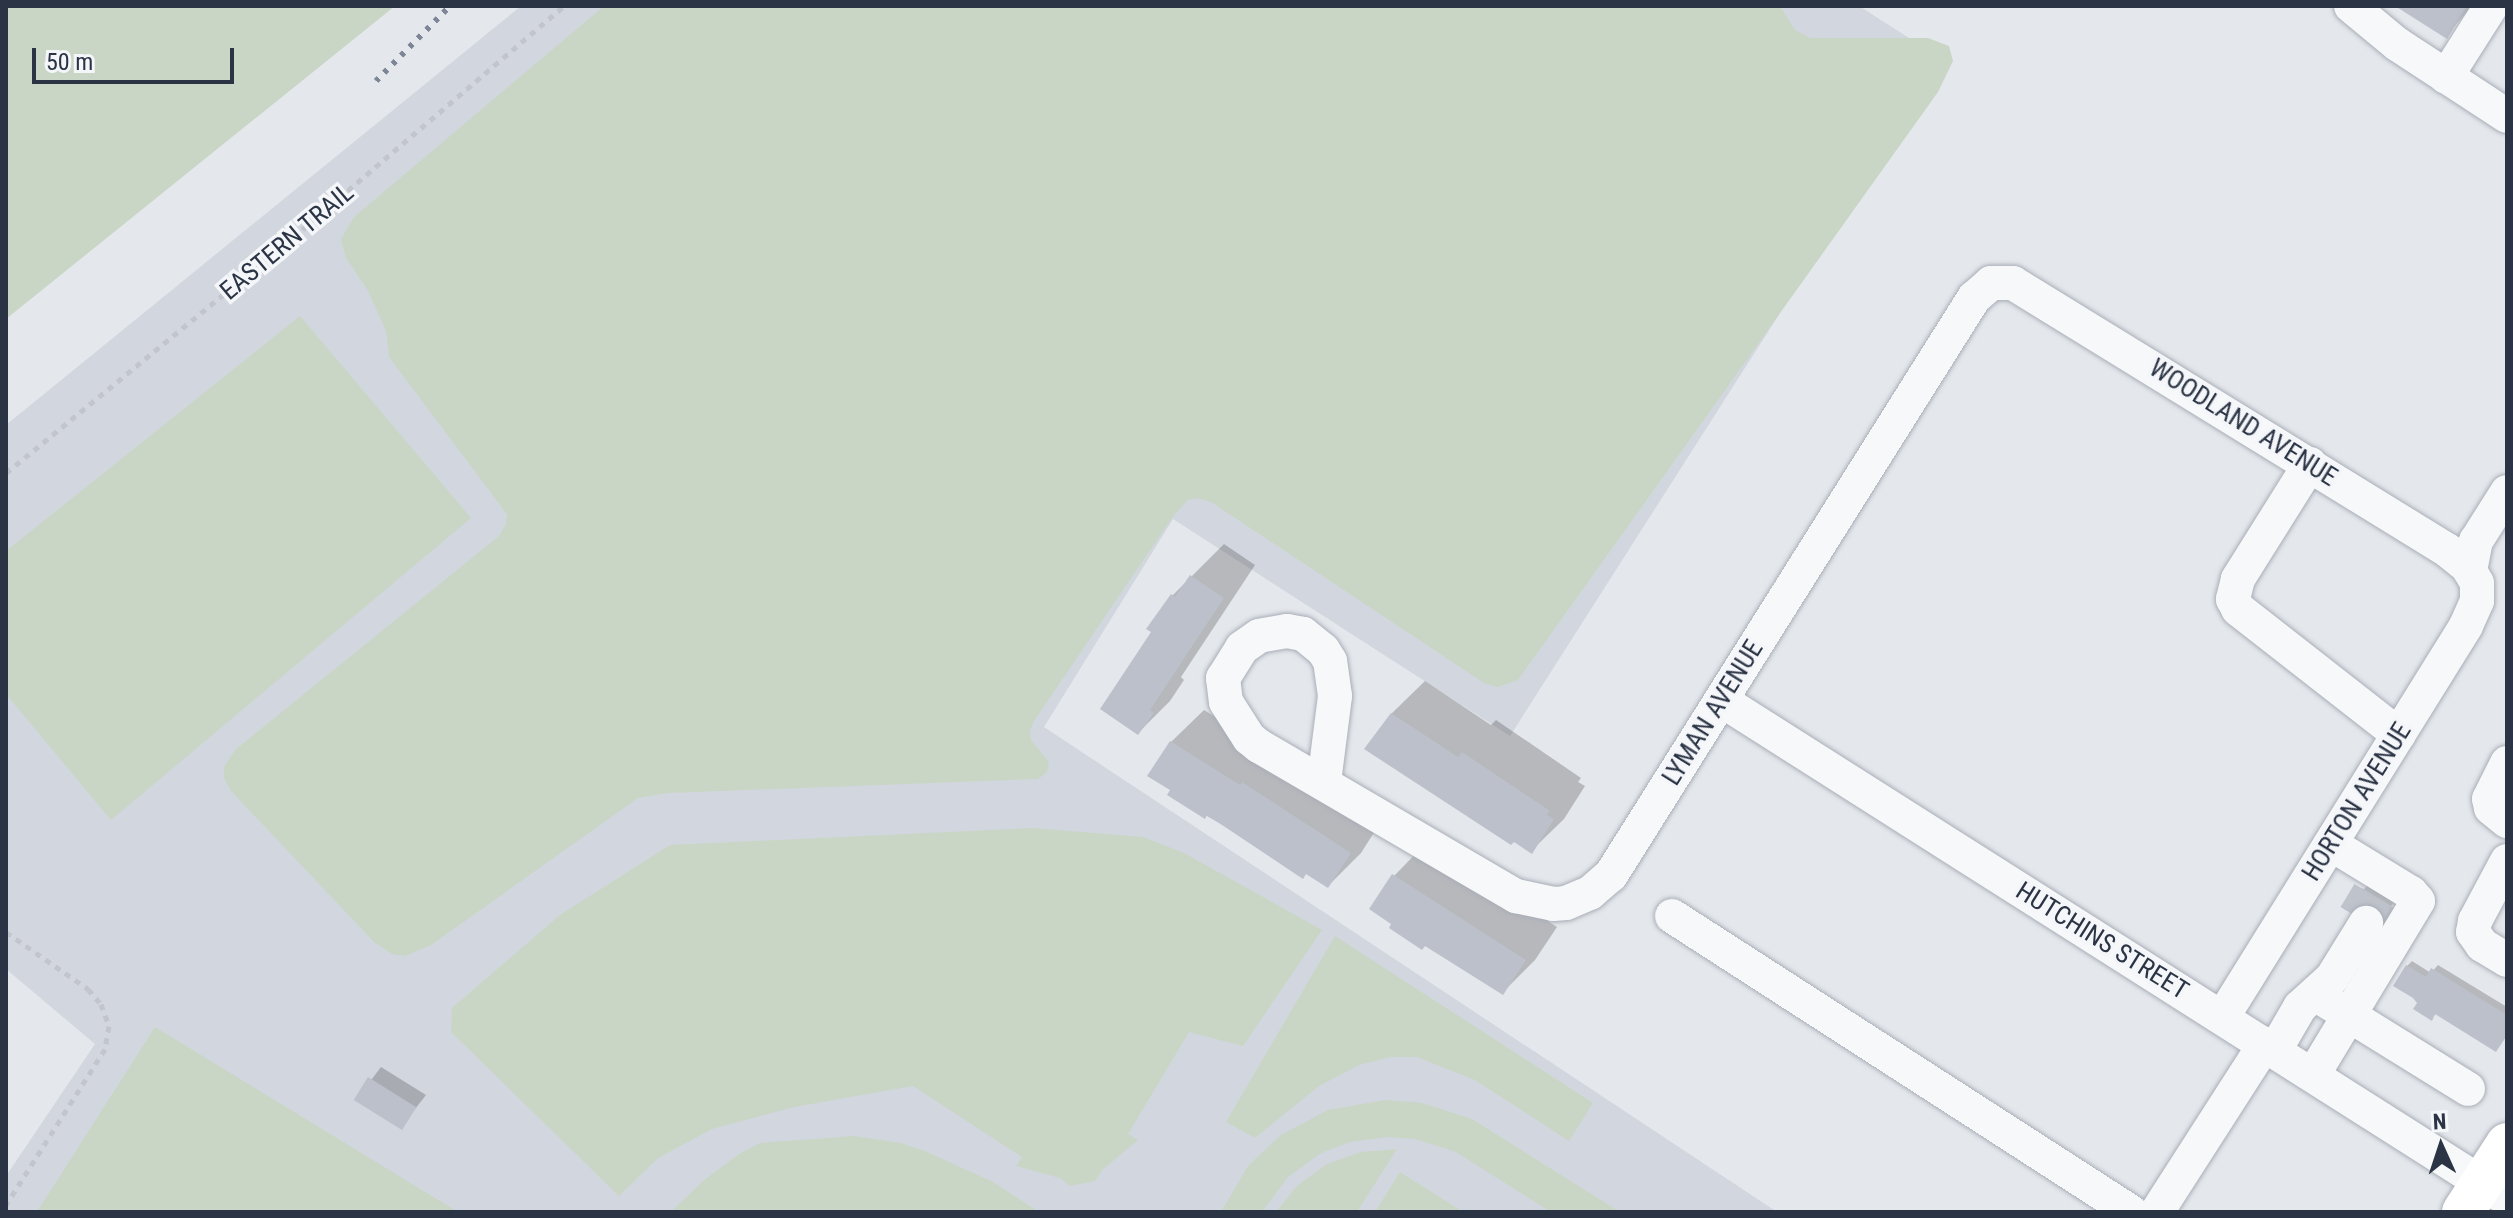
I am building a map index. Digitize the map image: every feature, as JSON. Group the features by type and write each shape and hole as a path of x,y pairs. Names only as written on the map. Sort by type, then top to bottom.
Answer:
{"main road":[{"path":"2484,1198 2507,1144"}],"street":[{"path":"2351,6 2366,22 2507,116"},
{"path":"2446,77 2491,6"},
{"name":"WOODLAND AVENUE","path":"1998,282 2013,283 2033,292 2447,550 2485,581"},
{"name":"LYMAN AVENUE","path":"1324,782 1516,896 1540,903 1566,903 1590,893 1611,875 1967,309 1980,292 1998,282"},
{"path":"2310,464 2238,579 2233,599 2238,609 2399,735"},
{"name":"HORTON AVENUE","path":"2223,1017 2474,612 2485,581 2472,549 2507,492"},
{"name":"HUTCHINS STREET","path":"1721,700 2313,1075 2484,1198"},
{"path":"2507,763 2489,799 2491,808 2507,821"},
{"path":"2331,844 2380,901"},
{"path":"2507,861 2475,921 2473,932 2482,945 2507,960"},
{"path":"2313,1075 2417,906 2417,898 2380,901"},
{"path":"2157,1212 2300,1007 2323,986 2353,969 2380,901"},
{"path":"1672,916 2117,1208"},
{"path":"2323,986 2349,1015 2468,1089"}],"path":[{"name":"EASTERN TRAIL","path":"6,473 284,245 564,6"},
{"path":"6,932 88,989 105,1011 109,1026 105,1049 6,1205"}],"shaded area":[{"path":"521,6 1859,6 1942,59 1510,736 1173,519 1044,727 1777,1212 6,1212 6,1176 95,1044 6,969 6,425"}],"green space":[{"path":"6,6 395,6 6,319"},
{"path":"604,6 1780,6 1795,30 1810,38 1928,38 1949,46 1953,61 1938,92 1518,680 1498,687 1484,683 1211,502 1197,498 1188,500 1174,515 1034,721 1030,730 1031,740 1049,762 1047,772 1038,779 668,793 638,798 431,945 405,956 392,954 374,942 231,791 224,778 224,767 235,750 499,536 506,524 507,515 498,502 389,357 386,331 367,289 346,258 341,239 354,217"},
{"path":"300,316 471,518 111,820 6,694 6,551"},
{"path":"1032,828 1143,837 1184,853 1322,930 1243,1046 1189,1032 1128,1134 1138,1140 1102,1170 1095,1181 1070,1186 1060,1178 1016,1166 1022,1157 913,1086 794,1107 712,1129 658,1158 619,1196 451,1032 452,1008 560,915 670,845"},
{"path":"1335,936 1593,1103 1569,1141 1475,1080 1417,1057 1390,1057 1359,1065 1319,1086 1255,1138 1226,1122"},
{"path":"155,1027 458,1212 37,1212"},
{"path":"1386,1100 1422,1103 1472,1119 1620,1212 1551,1212 1456,1152 1415,1139 1386,1137 1350,1142 1321,1153 1288,1177 1262,1212 1221,1212 1248,1166 1281,1135 1328,1110"},
{"path":"854,1136 901,1143 925,1151 993,1182 1039,1212 671,1212 703,1181 739,1154 760,1143"},
{"path":"1397,1149 1357,1212 1276,1212 1297,1186 1327,1164 1361,1152"},
{"path":"1400,1172 1463,1212 1375,1212"}],"building":[{"path":"2395,6 2467,6 2447,39"},
{"path":"1190,575 1224,598 1150,710 1154,713 1138,735 1100,709 1151,632 1146,629 1171,594 1175,597"},
{"path":"1391,713 1458,757 1462,752 1550,811 1547,815 1554,819 1532,854 1514,842 1511,845 1364,749"},
{"path":"1170,741 1240,785 1242,782 1351,853 1328,888 1306,874 1303,879 1207,815 1205,819 1167,795 1170,790 1147,776"},
{"path":"1392,874 1526,960 1503,995 1425,946 1422,950 1389,928 1391,924 1369,909"},
{"path":"2362,888 2391,906 2385,918 2377,906 2367,903 2347,911"},
{"path":"2406,965 2426,977 2431,968 2507,1015 2507,1035 2496,1052 2435,1014 2432,1021 2413,1009 2417,1003 2413,998 2393,986"},
{"path":"368,1077 416,1107 402,1130 354,1100"}],"tunnel":[{"path":"2355,916 2369,893"},
{"path":"2378,930 2393,907"}],"railway":[{"path":"376,81 450,6"}]}
